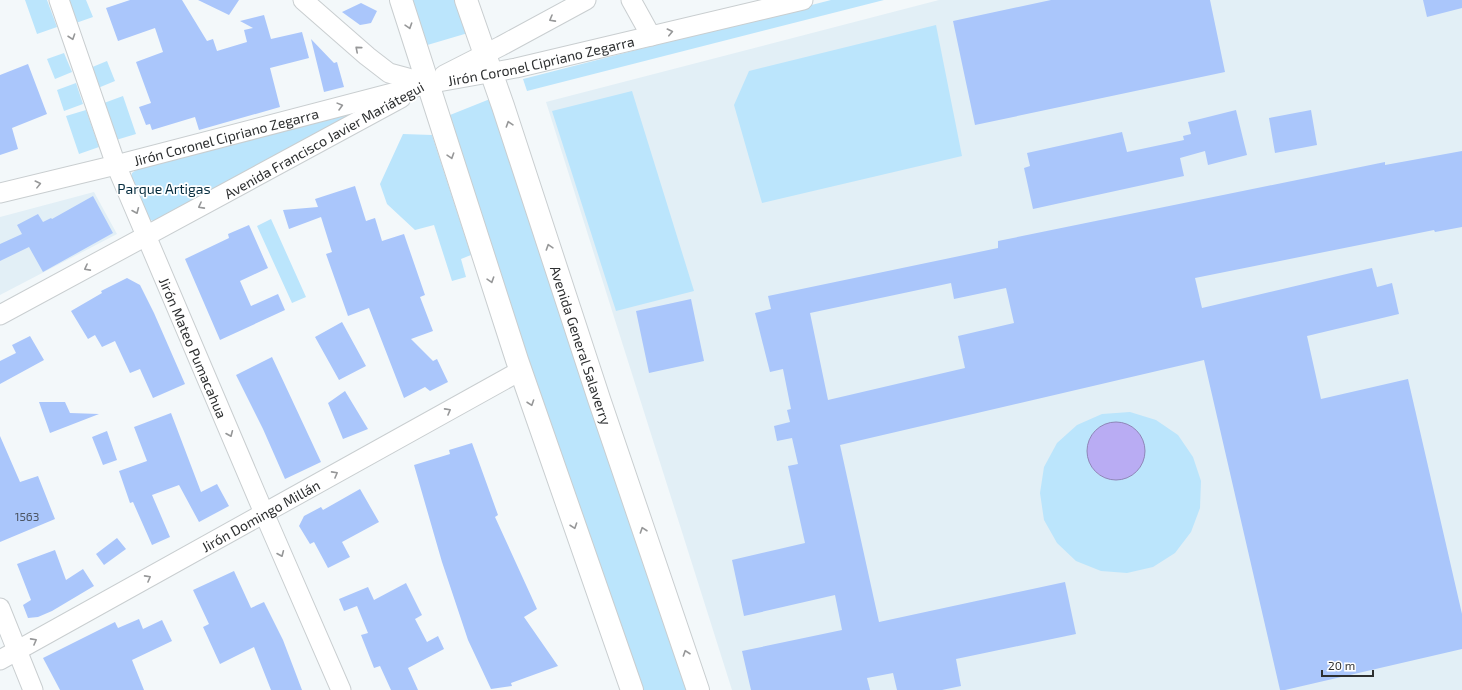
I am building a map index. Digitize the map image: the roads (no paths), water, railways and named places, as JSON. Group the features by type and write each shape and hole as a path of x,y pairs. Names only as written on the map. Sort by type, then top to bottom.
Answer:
{"main road":[{"path":"401,0 520,371 632,690"},
{"name":"Avenida General Salaverry","path":"466,0 698,690"}],"street":[{"name":"Jirón Mateo Pumacahua","path":"59,0 116,165 341,690"},
{"path":"303,0 367,56 389,73 427,84"},
{"name":"Avenida Francisco Javier Mariátegui","path":"0,315 427,84 488,64 586,0"},
{"path":"631,0 651,36"},
{"name":"Jirón Coronel Cipriano Zegarra","path":"488,64 516,68 803,0"},
{"name":"Jirón Coronel Cipriano Zegarra","path":"0,193 116,165 427,84"},
{"name":"Jirón Domingo Millán","path":"0,660 520,371"},
{"path":"0,608 33,690"}],"park label":[{"name":"Parque Artigas","path":"164,188"}]}
